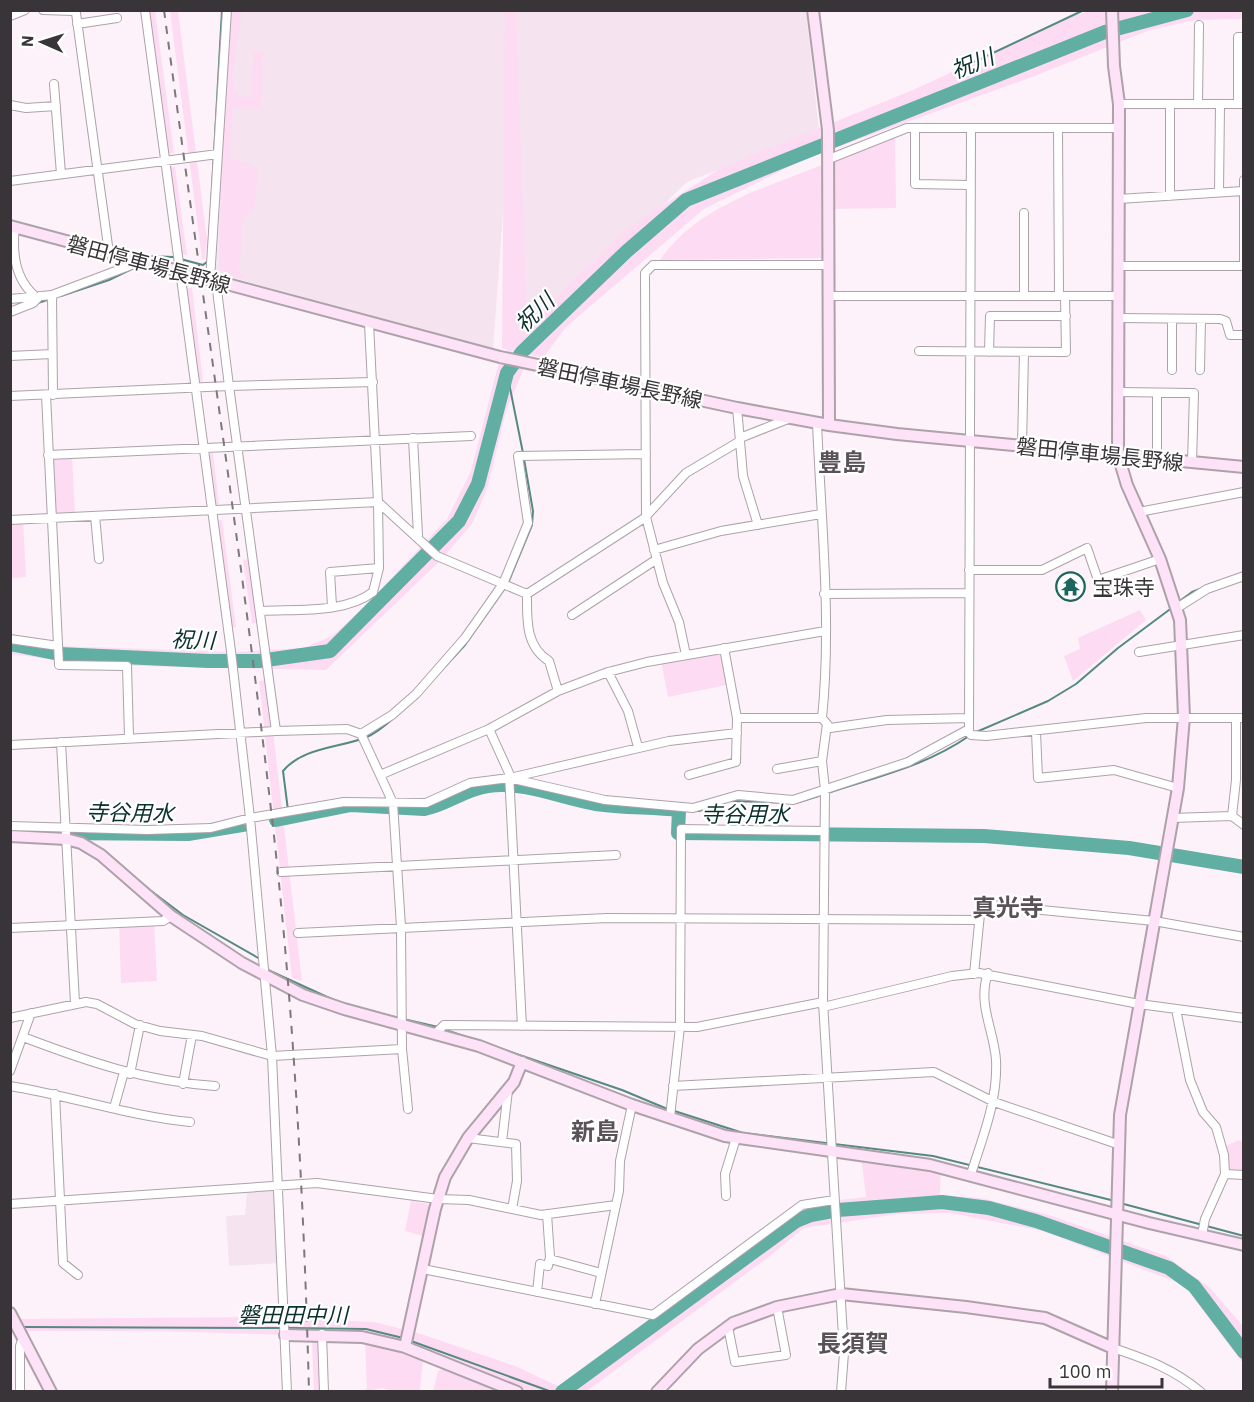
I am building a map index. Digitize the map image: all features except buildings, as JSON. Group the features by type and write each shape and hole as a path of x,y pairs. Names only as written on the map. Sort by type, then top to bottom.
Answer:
{"street":[{"path":"10,16 25,10"},
{"path":"43,10 74,11 109,254"},
{"path":"145,10 250,818 272,1056 287,1392"},
{"path":"227,10 213,281 247,510 276,731"},
{"path":"813,10 828,130 829,157 828,296 821,514 825,631 822,761 825,790 823,1005 844,1353 841,1392"},
{"path":"1112,10 1112,38 1119,105 1119,455 1176,604 1182,646 1184,717 1178,788 1123,1093 1117,1144 1112,1392"},
{"path":"77,24 117,18"},
{"path":"1198,104 1199,26"},
{"path":"1119,105 1241,104 1238,37 1244,37"},
{"path":"54,84 61,174"},
{"path":"1170,104 1170,196"},
{"path":"1219,192 1220,104"},
{"path":"10,105 26,108 56,106"},
{"path":"829,157 908,128 1119,128"},
{"path":"915,128 915,184 970,185"},
{"path":"971,128 968,718 971,735 1036,732 1119,720 1184,717 1240,718 1240,781 1232,816"},
{"path":"919,351 1066,352 1062,296 1058,128"},
{"path":"10,181 218,154"},
{"path":"1119,266 1244,265 1244,180"},
{"path":"1119,199 1243,191"},
{"path":"1024,213 1024,296"},
{"path":"13,226 13,245 22,285"},
{"name":"磐田停車場長野線","path":"13,226 369,324 506,358 737,408 823,424 969,441 1244,467"},
{"path":"10,299 52,295 129,266 136,260"},
{"path":"686,655 679,622 654,550 647,516 645,273 653,266 828,265"},
{"path":"10,283 22,285 37,296"},
{"path":"52,295 48,455 59,664 127,666 129,737"},
{"path":"10,312 33,303 37,296"},
{"path":"828,296 1118,296"},
{"path":"990,352 990,316 1065,316"},
{"path":"1118,318 1226,321 1230,335 1244,335"},
{"path":"1172,319 1172,370"},
{"path":"1200,370 1201,319"},
{"path":"261,611 360,602 373,592 379,568 376,439 369,324"},
{"path":"1023,446 1024,351"},
{"path":"10,356 52,354"},
{"path":"10,396 373,382"},
{"path":"1118,392 1194,393 1192,463"},
{"path":"1156,460 1157,393"},
{"path":"737,408 743,476 758,525"},
{"path":"527,594 647,516 686,472 740,440 790,418"},
{"path":"48,455 471,436"},
{"path":"412,438 418,536"},
{"path":"361,734 392,716 416,694 465,638 503,584 528,523 518,456 646,454"},
{"path":"1139,512 1244,492"},
{"path":"10,520 378,502 437,555 527,594"},
{"path":"654,550 721,531 821,514"},
{"path":"96,516 99,559"},
{"path":"969,570 1042,570 1087,548 1098,580 1160,559"},
{"path":"572,615 657,559"},
{"path":"332,606 330,572 379,568"},
{"path":"1176,604 1207,589 1244,576"},
{"path":"824,594 969,593"},
{"path":"527,594 528,632 539,655 549,661 558,691"},
{"path":"380,775 489,729 558,691 609,672 686,655 825,631"},
{"path":"1139,652 1244,635"},
{"path":"10,639 58,646"},
{"path":"689,775 736,762 737,718 724,648"},
{"path":"609,672 628,711 638,747"},
{"path":"737,718 824,721 830,728 887,720 968,718"},
{"path":"10,745 276,731 347,729 361,734 393,803 401,927 402,1049 408,1109"},
{"path":"489,729 509,778 522,1026"},
{"path":"509,778 605,800 693,808 738,795 793,800 908,762 969,729"},
{"path":"1036,732 1038,778 1114,770 1178,788"},
{"path":"10,826 147,830 203,828 344,802 426,803 470,783 509,778 595,760 638,747 737,733"},
{"path":"60,742 75,1003"},
{"path":"777,769 822,761"},
{"path":"1172,818 1232,816 1244,825"},
{"path":"670,1117 680,1027 681,829 824,831"},
{"path":"10,836 66,839 81,843 101,855 171,916 266,976 303,994 344,1009 436,1033 522,1062 632,1105 736,1138 890,1157 971,1174 1116,1214 1244,1245"},
{"path":"281,872 616,855"},
{"path":"974,974 981,904 1154,921 1244,937"},
{"path":"10,928 163,921 171,916"},
{"path":"298,933 517,922 680,918 979,920"},
{"path":"971,1174 994,1102 996,1059 984,997 988,973"},
{"path":"436,1033 444,1025 697,1027 988,973 1139,1004 1244,1018"},
{"path":"10,1018 75,1003 97,1004 140,1025 192,1035 272,1056 402,1049"},
{"path":"1176,1009 1190,1080 1203,1112 1216,1127 1224,1155 1225,1174 1205,1218 1202,1235"},
{"path":"10,1071 31,1014"},
{"path":"114,1108 127,1073 140,1025"},
{"path":"183,1084 192,1035"},
{"path":"23,1037 127,1073 183,1084 215,1086"},
{"path":"405,1347 438,1199 454,1158 508,1088 522,1062"},
{"path":"673,1086 934,1072 994,1102 1117,1144"},
{"path":"10,1086 56,1094 159,1119 190,1122"},
{"path":"502,1142 508,1088"},
{"path":"56,1094 63,1263 70,1271 78,1275"},
{"path":"595,1304 616,1205 620,1161 632,1105"},
{"path":"468,1138 516,1144 517,1181 512,1209"},
{"path":"726,1196 724,1174 736,1138"},
{"path":"1225,1174 1244,1175"},
{"path":"10,1204 317,1183 438,1199 470,1200 547,1214 616,1205"},
{"path":"423,1269 653,1315 802,1205 834,1200"},
{"path":"537,1292 540,1264 548,1266 550,1259 547,1214"},
{"path":"550,1259 601,1273"},
{"path":"657,1392 698,1349 728,1327 752,1315 777,1307 841,1294 1045,1318 1113,1348 1165,1366 1180,1374 1201,1392"},
{"path":"728,1327 735,1362 786,1355 777,1307"},
{"path":"10,1313 51,1392"},
{"path":"285,1335 322,1334 362,1337 405,1347 517,1392"},
{"path":"322,1334 324,1392"},
{"path":"20,1392 20,1346 23,1338"},
{"path":"10,1377 20,1378"}],"shaded area":[{"path":"1094,10 1243,11 1243,19 1195,20 1150,30 1032,77 807,158 704,209 566,327 543,358 502,348 505,11 516,11 527,324 629,228 719,169 913,90 1076,15"},
{"path":"148,11 155,11 174,153 167,154"},
{"path":"170,11 178,11 207,240 205,259 202,259"},
{"path":"230,11 509,11 509,130 493,350 216,273"},
{"path":"233,11 242,11 232,77 234,91 239,96 251,97 254,52 263,52 261,109 233,108 230,159 252,165 258,170 255,207 243,219 240,263 239,266 235,264 245,279 219,270 225,95"},
{"path":"514,11 806,11 819,130 687,182 506,358 520,142"},
{"path":"895,134 896,208 828,209 828,176 822,258 660,260 676,241 714,211 758,190"},
{"path":"169,167 175,167 187,255 182,254"},
{"path":"185,288 192,288 203,381 197,383"},
{"path":"502,350 525,366 507,408 487,489 472,524 441,560 326,670 92,665 11,654 10,638 56,646 234,652 304,648 332,636 363,608 447,519 471,471"},
{"path":"213,453 219,504 212,505 206,455"},
{"path":"72,456 75,514 55,515 52,457"},
{"path":"23,519 26,577 11,578 11,520"},
{"path":"222,520 236,627 228,629 214,521"},
{"path":"250,559 259,622 252,624 243,560"},
{"path":"1140,610 1146,620 1073,681 1064,656 1080,649 1078,638"},
{"path":"724,648 731,684 668,697 661,661"},
{"path":"267,680 302,981 292,978 259,681"},
{"path":"154,922 157,981 121,983 119,923"},
{"path":"1238,1140 1243,1142 1243,1175 1225,1174 1222,1148"},
{"path":"861,1155 941,1167 940,1195 981,1198 1049,1215 1166,1256 1210,1288 1243,1326 1244,1365 1184,1285 1043,1231 950,1213 898,1214 804,1228 766,1259 587,1391 515,1391 405,1347 289,1335 162,1331 11,1331 10,1316 14,1319 267,1317 374,1322 421,1334 515,1366 558,1386 805,1204 866,1197"},
{"path":"277,1189 281,1263 229,1266 226,1216 245,1215 247,1191"},
{"path":"411,1201 430,1204 423,1236 405,1231"},
{"path":"312,1339 322,1340 324,1391 314,1391"},
{"path":"365,1342 391,1347 423,1359 420,1391 392,1391 382,1388 362,1392 367,1388"},
{"path":"448,1367 511,1392 433,1392 438,1371"}],"waterway":[{"path":"146,260 149,256 173,257 203,265 208,261 222,10"},
{"path":"974,62 1084,10"},
{"name":"祝川","path":"10,644 59,654 208,661 259,661 330,651 459,521 478,484 507,373 522,352 627,251 686,200 1105,32 1187,10"},
{"path":"61,296 109,280 142,264"},
{"path":"38,303 50,299"},
{"path":"507,373 523,453"},
{"path":"508,583 532,525 533,511 524,459"},
{"path":"1177,603 1192,592 1239,574"},
{"path":"439,673 465,645 505,588"},
{"path":"974,733 1048,701 1076,684 1118,648 1173,607"},
{"path":"289,818 283,771 291,763 322,749 367,737 395,717"},
{"path":"828,793 918,763 969,736"},
{"name":"寺谷用水","path":"276,820 351,805 424,809 480,788 502,785 529,788 596,804 679,810 678,833 984,836 1129,848 1244,867"},
{"path":"731,801 796,803 822,795"},
{"path":"682,811 699,811 711,807"},
{"name":"寺谷用水","path":"53,833 188,834 248,824"},
{"path":"80,835 92,844"},
{"path":"121,865 132,876"},
{"path":"146,887 183,915 260,959"},
{"path":"267,967 268,970 336,1001"},
{"path":"373,1012 438,1027"},
{"path":"443,1029 622,1090 665,1108 743,1133 933,1156 1115,1201"},
{"path":"562,1392 796,1221 811,1215 838,1210 942,1202 989,1208 1036,1221 1169,1268 1194,1286 1244,1352"},
{"path":"1120,1203 1244,1236"},
{"name":"磐田田中川","path":"23,1327 281,1328"},
{"name":"磐田田中川","path":"287,1328 366,1329 403,1338"},
{"name":"磐田田中川","path":"411,1341 552,1392"}],"railway":[{"path":"164,10 234,521 273,827 287,968 297,1109 309,1392"}],"place":[{"name":"宝珠寺","path":"1071,587"}],"district":[{"name":"豊島","path":"842,462"},
{"name":"真光寺","path":"1008,907"},
{"name":"新島","path":"595,1131"},
{"name":"長須賀","path":"853,1343"}]}
